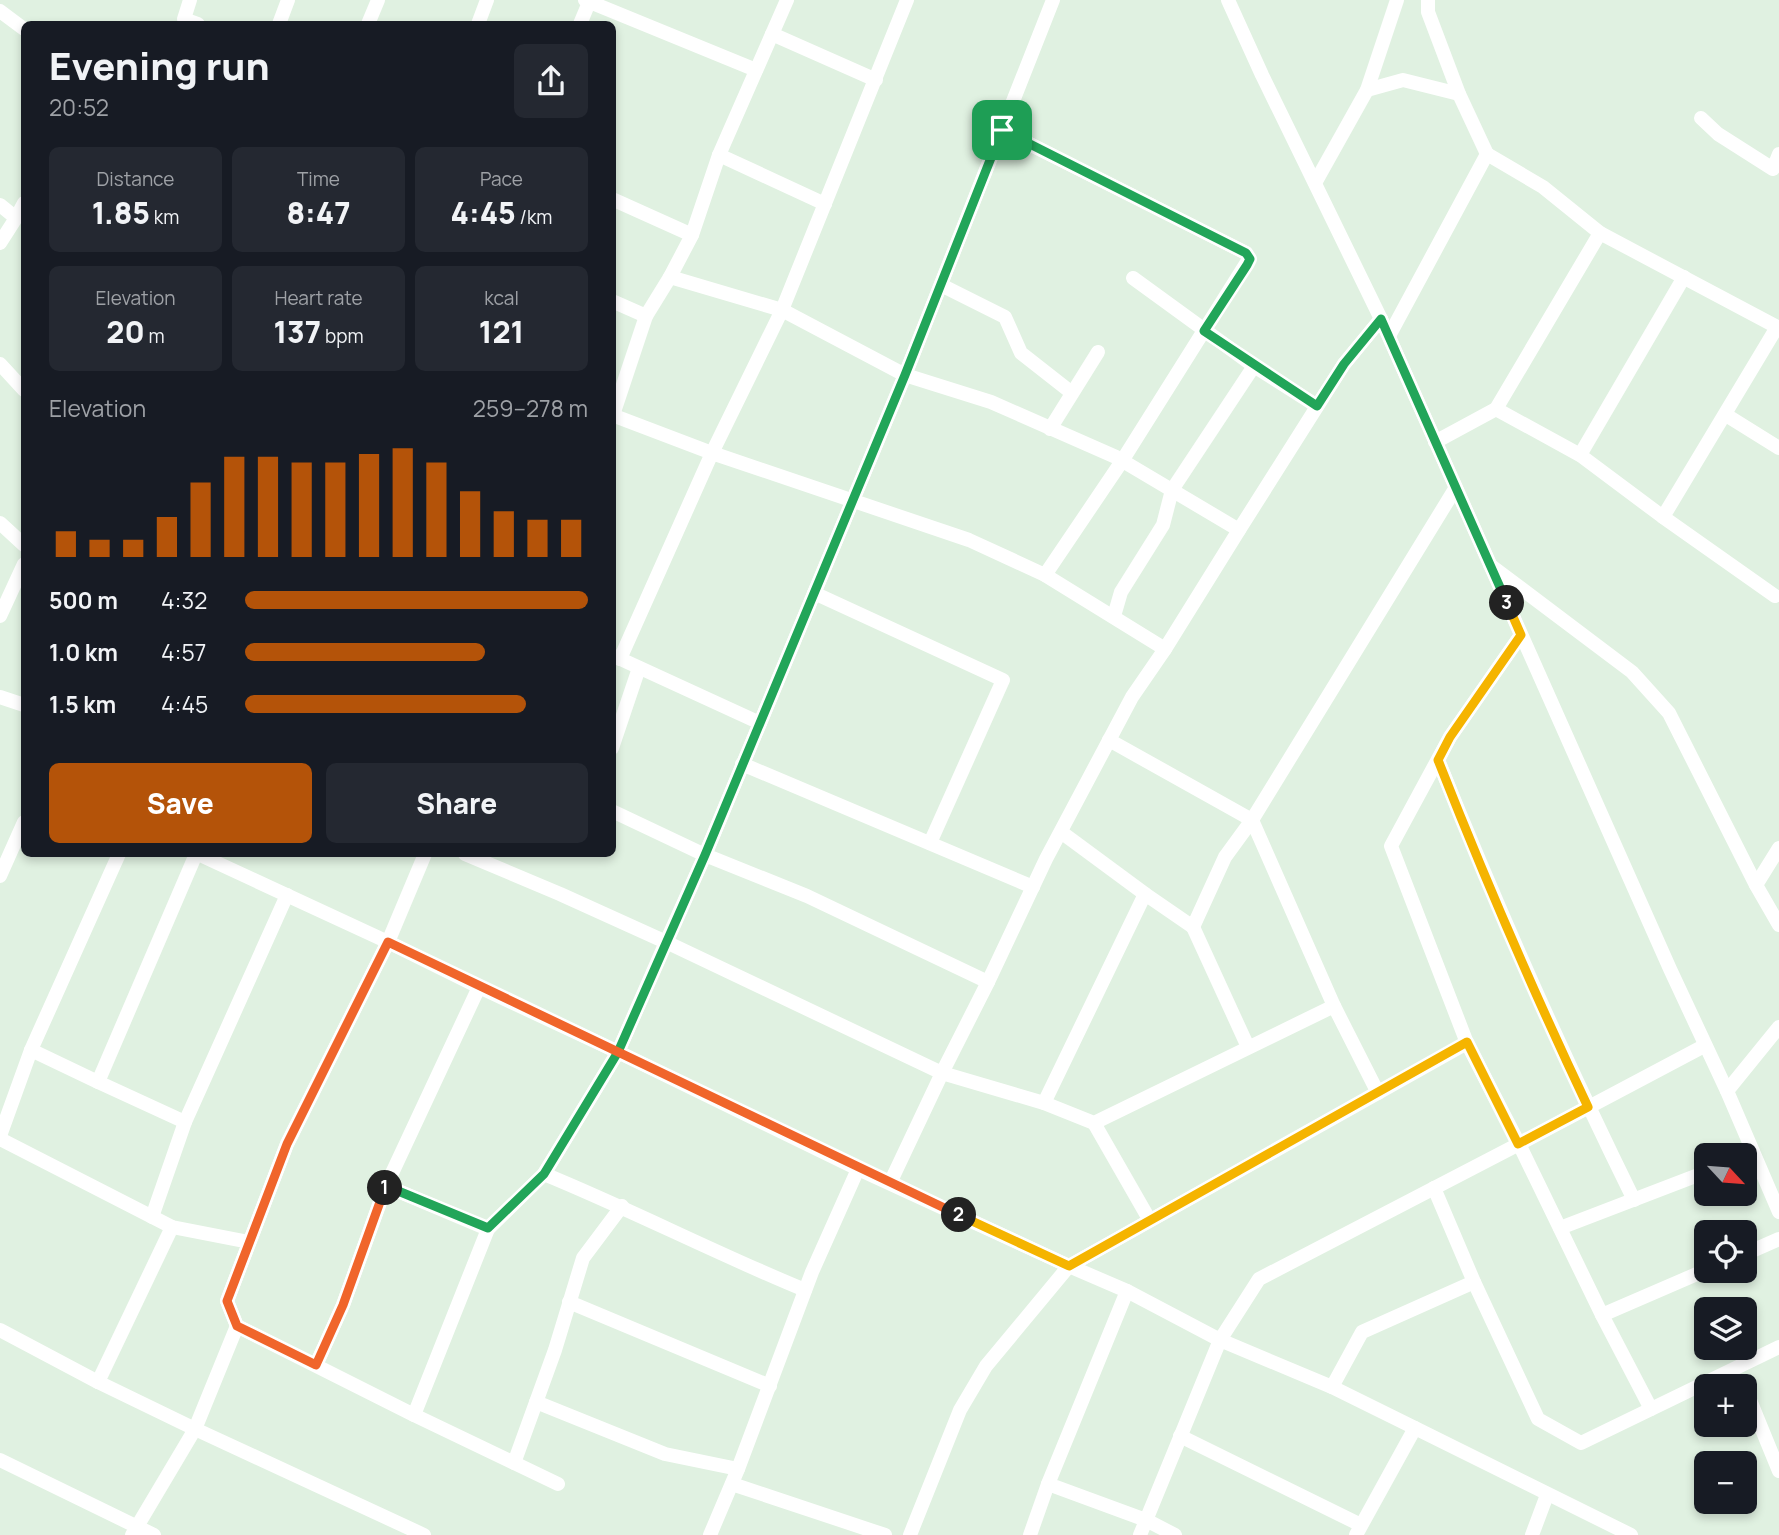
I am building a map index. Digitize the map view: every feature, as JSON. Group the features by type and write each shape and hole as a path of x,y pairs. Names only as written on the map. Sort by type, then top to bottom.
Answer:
{"street":[{"path":"188,21 190,0"},
{"path":"280,21 288,0"},
{"path":"369,21 377,0"},
{"path":"479,21 487,0"},
{"path":"616,407 646,316 692,235 719,155 787,0"},
{"path":"760,723 616,657 782,310 907,0"},
{"path":"414,1415 488,1228 544,1174 618,1052 705,855 853,501 1053,0"},
{"path":"1228,0 1389,336 1704,1046 1727,1091 1745,1143"},
{"path":"1315,183 1367,90 1398,0"},
{"path":"1428,0 1428,12 1459,94 1487,155 1543,187 1600,233 1778,327 1663,517"},
{"path":"581,21 588,1 756,70"},
{"path":"0,11 21,27"},
{"path":"772,34 876,80"},
{"path":"1367,90 1403,80 1459,94"},
{"path":"1701,118 1718,134 1773,169 1779,154"},
{"path":"1002,130 1246,253 1250,259 1122,461 1045,575"},
{"path":"719,155 825,204"},
{"path":"1389,336 1487,155"},
{"path":"616,202 692,235"},
{"path":"0,205 16,218"},
{"path":"0,243 21,209"},
{"path":"1435,442 1496,409 1600,233"},
{"path":"670,277 782,310 905,375 991,402 1122,461 1238,530"},
{"path":"1580,455 1684,277"},
{"path":"1133,278 1254,366 1317,406"},
{"path":"941,285 1005,317 1021,353 1072,393"},
{"path":"616,303 646,316"},
{"path":"890,1183 1033,887 1132,697 1344,364 1381,319"},
{"path":"1050,429 1098,352"},
{"path":"0,364 21,387"},
{"path":"1114,616 1121,592 1163,525 1172,491 1254,366"},
{"path":"1496,409 1580,455 1775,596"},
{"path":"1726,415 1779,449"},
{"path":"616,417 712,453 969,540 1045,575 1165,649"},
{"path":"1193,927 1225,857 1252,820 1455,489"},
{"path":"0,523 21,542"},
{"path":"1489,565 1614,657 1651,691 1669,713 1779,925"},
{"path":"0,616 21,570"},
{"path":"814,593 1003,681 930,843"},
{"path":"1521,635 1450,737 1391,846 1467,1042 1651,1409"},
{"path":"616,735 639,668"},
{"path":"0,697 21,704"},
{"path":"1109,740 1252,820 1334,1006 1378,1093"},
{"path":"1438,760 1489,887 1588,1107 1634,1200"},
{"path":"742,764 1033,887"},
{"path":"616,813 705,855 807,896 988,982"},
{"path":"0,876 21,829"},
{"path":"1061,832 1193,927 1248,1047"},
{"path":"1756,885 1779,848"},
{"path":"118,857 31,1050 0,1137 172,1227 249,1242"},
{"path":"98,1082 196,857"},
{"path":"204,857 388,942 858,1168 1127,1290 1220,1340 1332,1387 1632,1535"},
{"path":"424,857 388,942 287,1144 227,1301 237,1326 414,1415 558,1483"},
{"path":"472,857 666,942 942,1073 1044,1103 1094,1123 1149,1219"},
{"path":"1044,1103 1145,894"},
{"path":"152,1217 185,1122 287,895"},
{"path":"316,1365 343,1305 386,1186 479,987"},
{"path":"1094,1123 1334,1006"},
{"path":"1727,1091 1779,1027"},
{"path":"910,1535 960,1410 986,1366 1069,1266 1467,1042"},
{"path":"1140,1535 1220,1340 1259,1279 1704,1046"},
{"path":"31,1050 185,1122"},
{"path":"710,1535 738,1469 805,1290 858,1168"},
{"path":"1757,1171 1779,1213"},
{"path":"544,1174 622,1206 747,1266 805,1290"},
{"path":"1560,1228 1694,1177"},
{"path":"386,1186 488,1228"},
{"path":"1434,1188 1474,1282 1538,1419 1581,1443 1779,1347"},
{"path":"514,1463 583,1258 622,1206"},
{"path":"98,1382 172,1227"},
{"path":"1757,1249 1779,1239"},
{"path":"1602,1315 1694,1275"},
{"path":"1332,1387 1362,1332 1474,1282"},
{"path":"1030,1535 1127,1290"},
{"path":"569,1302 770,1386"},
{"path":"134,1530 195,1429 237,1326"},
{"path":"0,1330 195,1429 424,1535"},
{"path":"1737,1368 1739,1374"},
{"path":"536,1402 665,1454 738,1469"},
{"path":"1757,1418 1779,1471"},
{"path":"1180,1436 1358,1530 1415,1428"},
{"path":"0,1460 134,1530 154,1535"},
{"path":"732,1484 885,1535"},
{"path":"1048,1484 1146,1520 1175,1535"},
{"path":"1532,1535 1547,1494"}],"route":[{"path":"1002,130 905,375 705,855 618,1052 544,1174 488,1228 386,1186 343,1305 316,1365 237,1326 227,1301 287,1144 388,942 479,987 618,1052 858,1168 1069,1266 1467,1042 1518,1144 1588,1107 1556,1041 1478,861 1438,760 1450,737 1521,635 1381,319 1344,364 1317,406 1204,331 1247,265 1250,259 1246,253 1002,130"}]}
